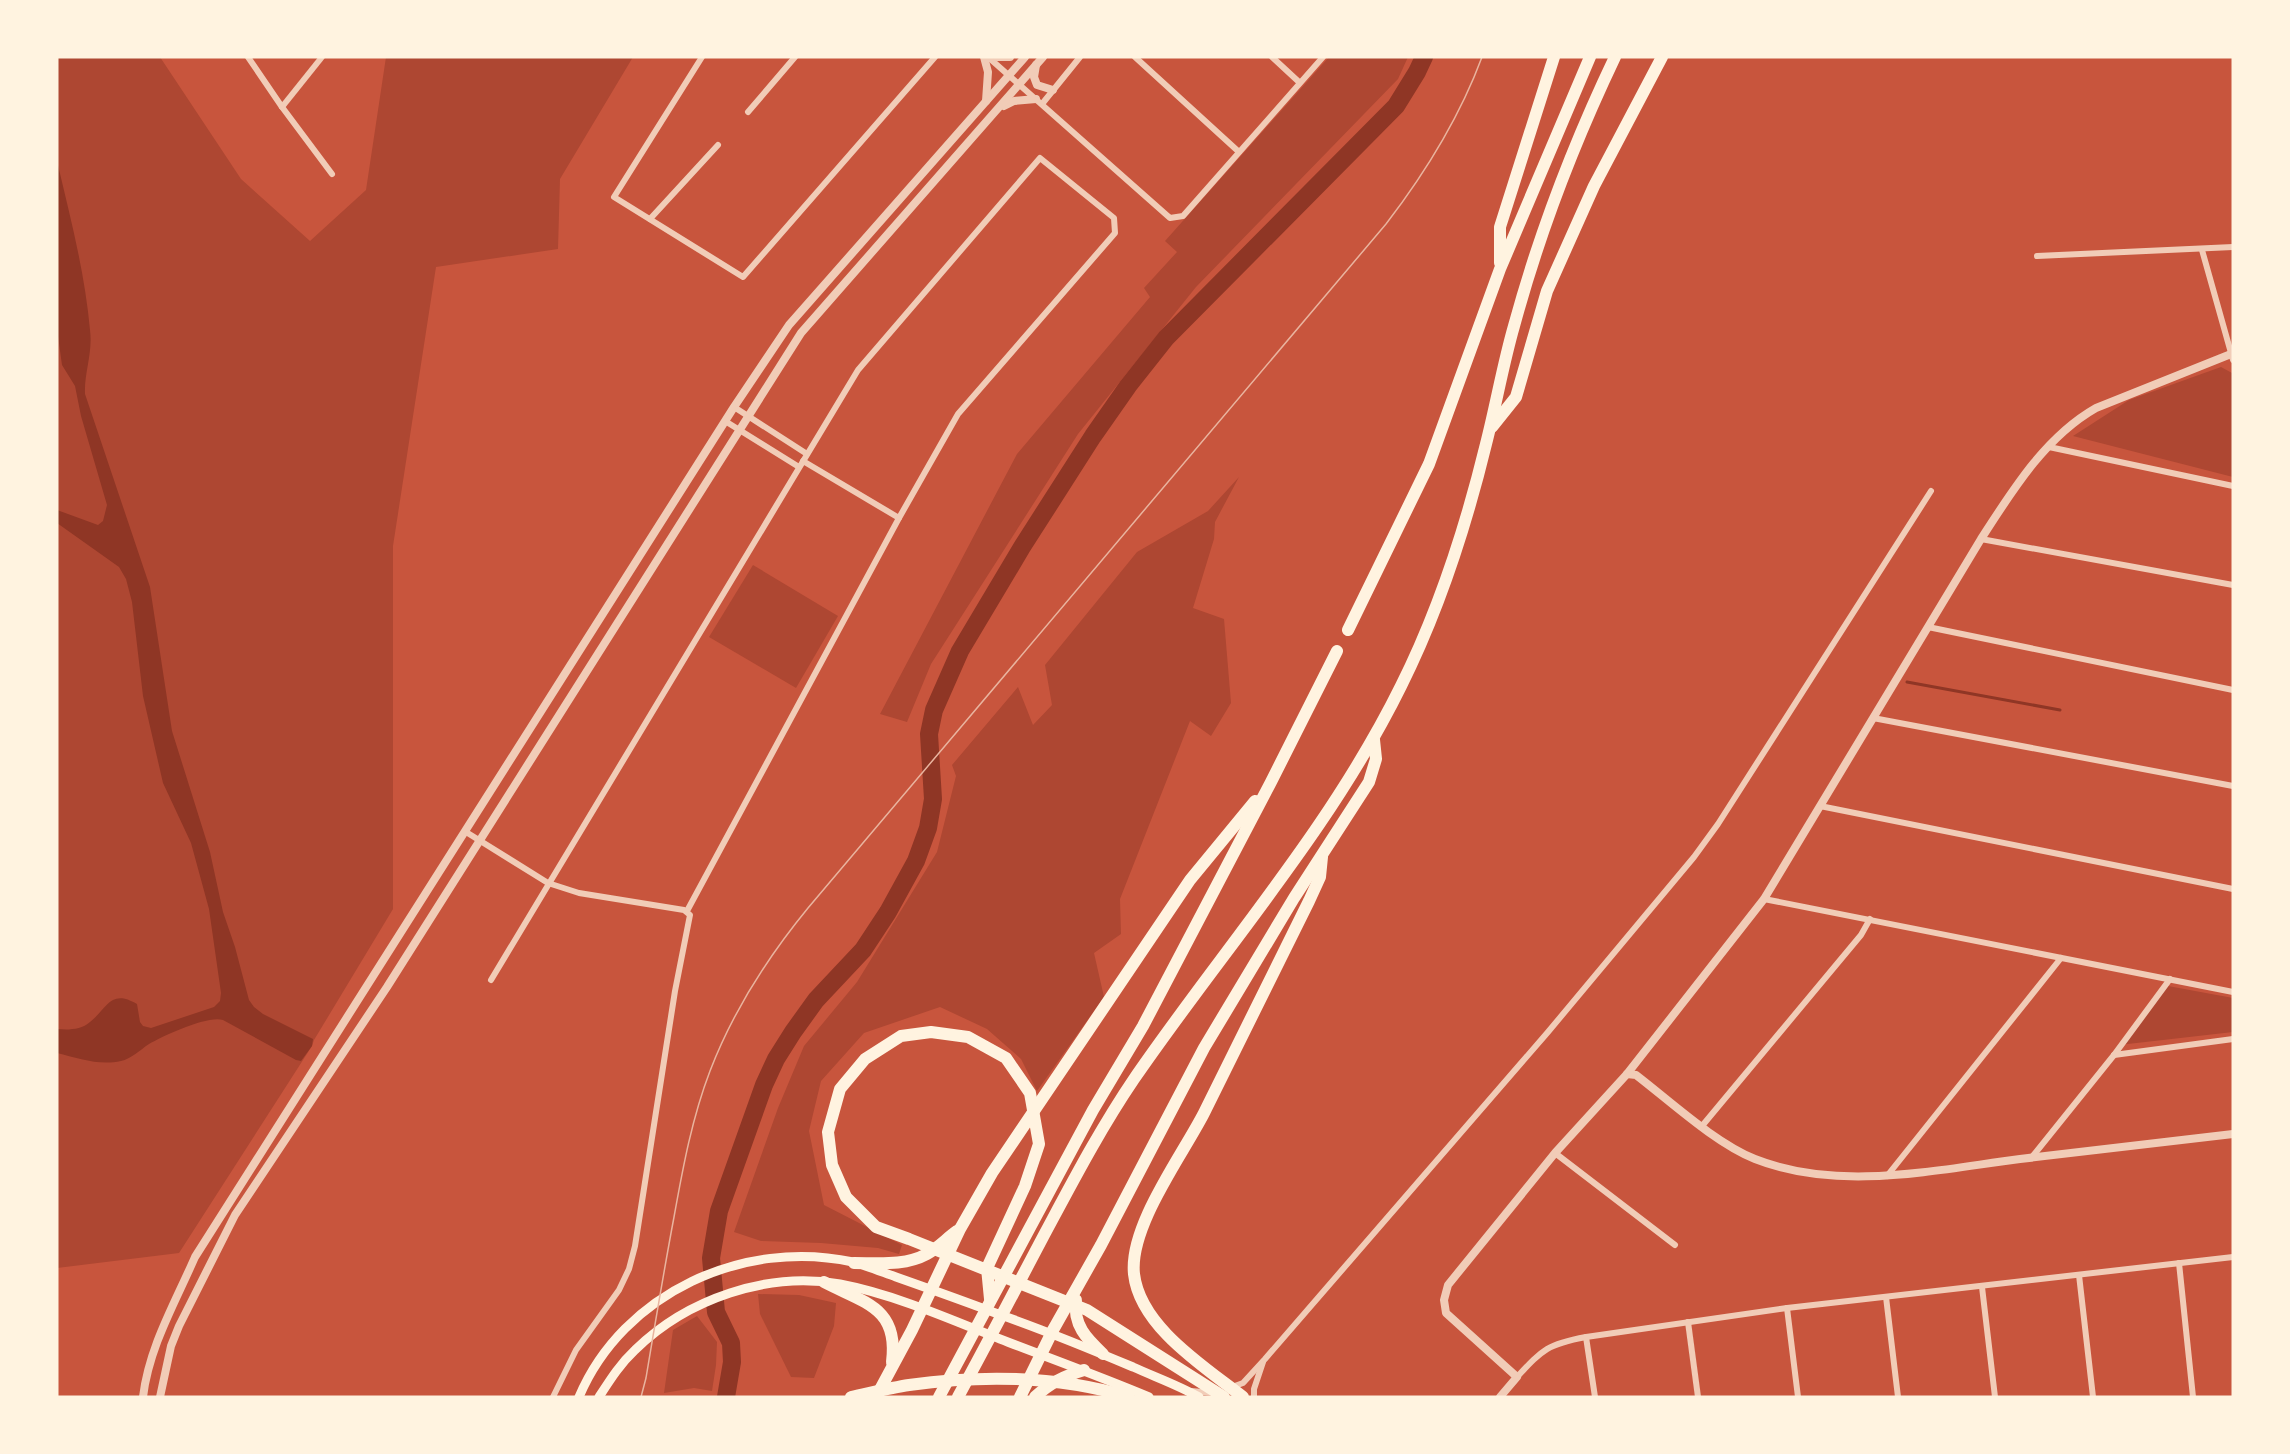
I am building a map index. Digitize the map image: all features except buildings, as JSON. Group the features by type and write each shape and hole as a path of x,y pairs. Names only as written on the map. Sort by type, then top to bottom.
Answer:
{"highway":[{"path":"1500,269 1500,227 1554,57"},
{"path":"1348,630 1429,464 1500,269 1590,57"},
{"path":"958,1397 1070,1186 1131,1083 1303,850 1374,740 1403,683 1437,603 1469,507 1513,327 1551,210 1615,57"},
{"path":"1489,431 1516,397 1546,291 1594,186 1662,57"},
{"path":"939,1397 1093,1110 1143,1026 1337,651"},
{"path":"1020,1397 1047,1331 1077,1287 1101,1245 1204,1048 1369,782 1376,759 1374,740"},
{"path":"876,1397 925,1309 960,1229 992,1173 1190,880 1271,782"},
{"path":"1243,1397 1188,1354 1158,1326 1142,1301 1134,1274 1137,1245 1156,1201 1202,1117 1309,901 1320,877 1322,855"},
{"path":"990,1299 987,1268 1025,1186 1039,1143 1030,1093 1006,1058 968,1037 931,1032 901,1036 864,1059 840,1089 828,1132 832,1165 846,1197 876,1227 909,1239 1087,1310 1224,1397"},
{"path":"854,1263 891,1264 912,1261 928,1253 960,1229"},
{"path":"824,1282 872,1306 886,1319 892,1331 891,1369"},
{"path":"1077,1287 1075,1305 1080,1330 1103,1354"},
{"path":"1035,1397 1048,1385 1064,1376 1084,1370"},
{"path":"851,1397 909,1385 960,1380 1020,1379 1101,1390 1129,1397"}],"main road":[{"path":"579,1397 596,1363 611,1342 634,1318 656,1301 687,1283 731,1265 768,1258 812,1256 854,1263 1047,1331 1199,1397"},
{"path":"599,1397 615,1371 635,1349 678,1317 699,1305 741,1290 770,1283 824,1282 842,1284 925,1309 1149,1397"}],"street":[{"path":"248,57 332,174"},
{"path":"282,107 322,57"},
{"path":"702,57 614,197 743,277 935,57"},
{"path":"748,112 795,57"},
{"path":"984,57 988,72 986,101"},
{"path":"988,57 1170,218 1184,216 1323,57"},
{"path":"997,57 1010,57"},
{"path":"142,1397 146,1372 159,1336 195,1257 734,407 789,325 1025,57"},
{"path":"160,1397 171,1346 179,1326 235,1215 393,977 801,333 1043,57"},
{"path":"999,109 1014,100 1039,101 1053,90 1080,57"},
{"path":"1135,57 1239,152"},
{"path":"1272,57 1299,82"},
{"path":"1036,65 1034,77 1037,85 1053,90"},
{"path":"650,219 718,145"},
{"path":"491,980 858,370 1040,158 1114,218 1115,233 958,414 686,910"},
{"path":"2037,256 2233,247"},
{"path":"1516,1377 1446,1313 1444,1300 1449,1285 1555,1153 1627,1074 1764,899 1981,539 2010,495 2049,447 2076,420 2096,408 2232,357 2202,250"},
{"path":"734,407 807,454"},
{"path":"725,421 799,467"},
{"path":"2049,447 2233,486"},
{"path":"803,460 899,518"},
{"path":"1188,1391 1211,1393 1243,1383 1548,1032 1694,857 1718,824 1931,491"},
{"path":"1981,539 2233,585"},
{"path":"1928,627 2233,690"},
{"path":"1873,718 2233,786"},
{"path":"1820,806 2233,889"},
{"path":"466,832 548,883 579,893 686,910"},
{"path":"1764,899 2233,992"},
{"path":"553,1397 576,1350 620,1290 629,1269 635,1246 675,991 691,919 686,910"},
{"path":"1702,1126 1861,935 1870,919"},
{"path":"1887,1176 2061,957"},
{"path":"2032,1158 2114,1055 2170,979"},
{"path":"2114,1055 2233,1039"},
{"path":"1627,1074 1636,1075 1702,1126 1753,1158 1779,1167 1819,1175 1887,1176 2233,1134"},
{"path":"1555,1153 1675,1245"},
{"path":"1500,1397 1542,1350 1563,1341 1787,1308 2233,1257"},
{"path":"2179,1263 2193,1397"},
{"path":"2079,1275 2093,1397"},
{"path":"1982,1287 1995,1397"},
{"path":"1886,1297 1898,1397"},
{"path":"1787,1308 1798,1397"},
{"path":"1688,1322 1698,1397"},
{"path":"1586,1337 1595,1397"},
{"path":"1254,1397 1254,1389 1264,1359"}],"shaded area":[{"path":"57,57 160,57 241,179 310,241 366,190 386,57 633,57 560,179 558,249 436,267 393,546 393,909 312,1046 179,1253 57,1268"},
{"path":"1329,57 1408,57 1398,79 1196,287 1078,434 931,664 907,722 880,714 1017,454 1150,297 1144,288 1177,252 1165,241"},
{"path":"57,161 88,309 91,338 85,394 150,587 172,731 210,852 223,912 249,1000 263,1014 313,1039 312,1046 301,1061 223,1020 216,1019 197,1023 175,1032 121,1061 97,1062 57,1053 57,1029 83,1027 115,999 121,998 137,1004 140,1022 143,1026 151,1028 214,1007 220,1001 221,993 209,909 191,843 163,783 143,696 132,602 126,579 119,567 57,523 57,510 98,525 103,521 107,505 81,416 75,386 62,365 57,329"},
{"path":"2221,367 2232,373 2233,378 2233,477 2073,436 2129,400"},
{"path":"1239,477 1215,522 1214,539 1193,608 1224,619 1231,703 1211,736 1190,721 1120,899 1121,934 1094,953 1104,997 1037,1091 1021,1059 987,1029 940,1007 864,1033 821,1081 809,1131 824,1205 902,1245 899,1254 878,1248 761,1241 734,1232 778,1108 804,1046 857,982 937,852 956,776 952,765 1018,687 1033,725 1052,705 1045,665 1137,552 1208,511"},
{"path":"753,565 838,616 796,688 709,637"},
{"path":"2168,986 2233,998 2233,1032 2119,1045"},
{"path":"758,1294 799,1295 836,1303 834,1326 814,1378 791,1377 760,1314"},
{"path":"697,1316 717,1342 712,1391 694,1388 664,1393 673,1330"}],"waterway":[{"path":"726,1397 732,1362 731,1343 716,1312 711,1258 719,1211 764,1085 776,1059 816,1000 863,950 888,912 916,861 928,828 933,799 929,734 934,710 960,651 1022,547 1128,386 1166,338 1396,106 1424,57"},
{"path":"1907,682 2060,710"}],"tram line":[{"path":"641,1397 693,1125 719,1049 752,986 808,908 1386,224 1415,185 1440,144 1463,102 1482,57"}]}
